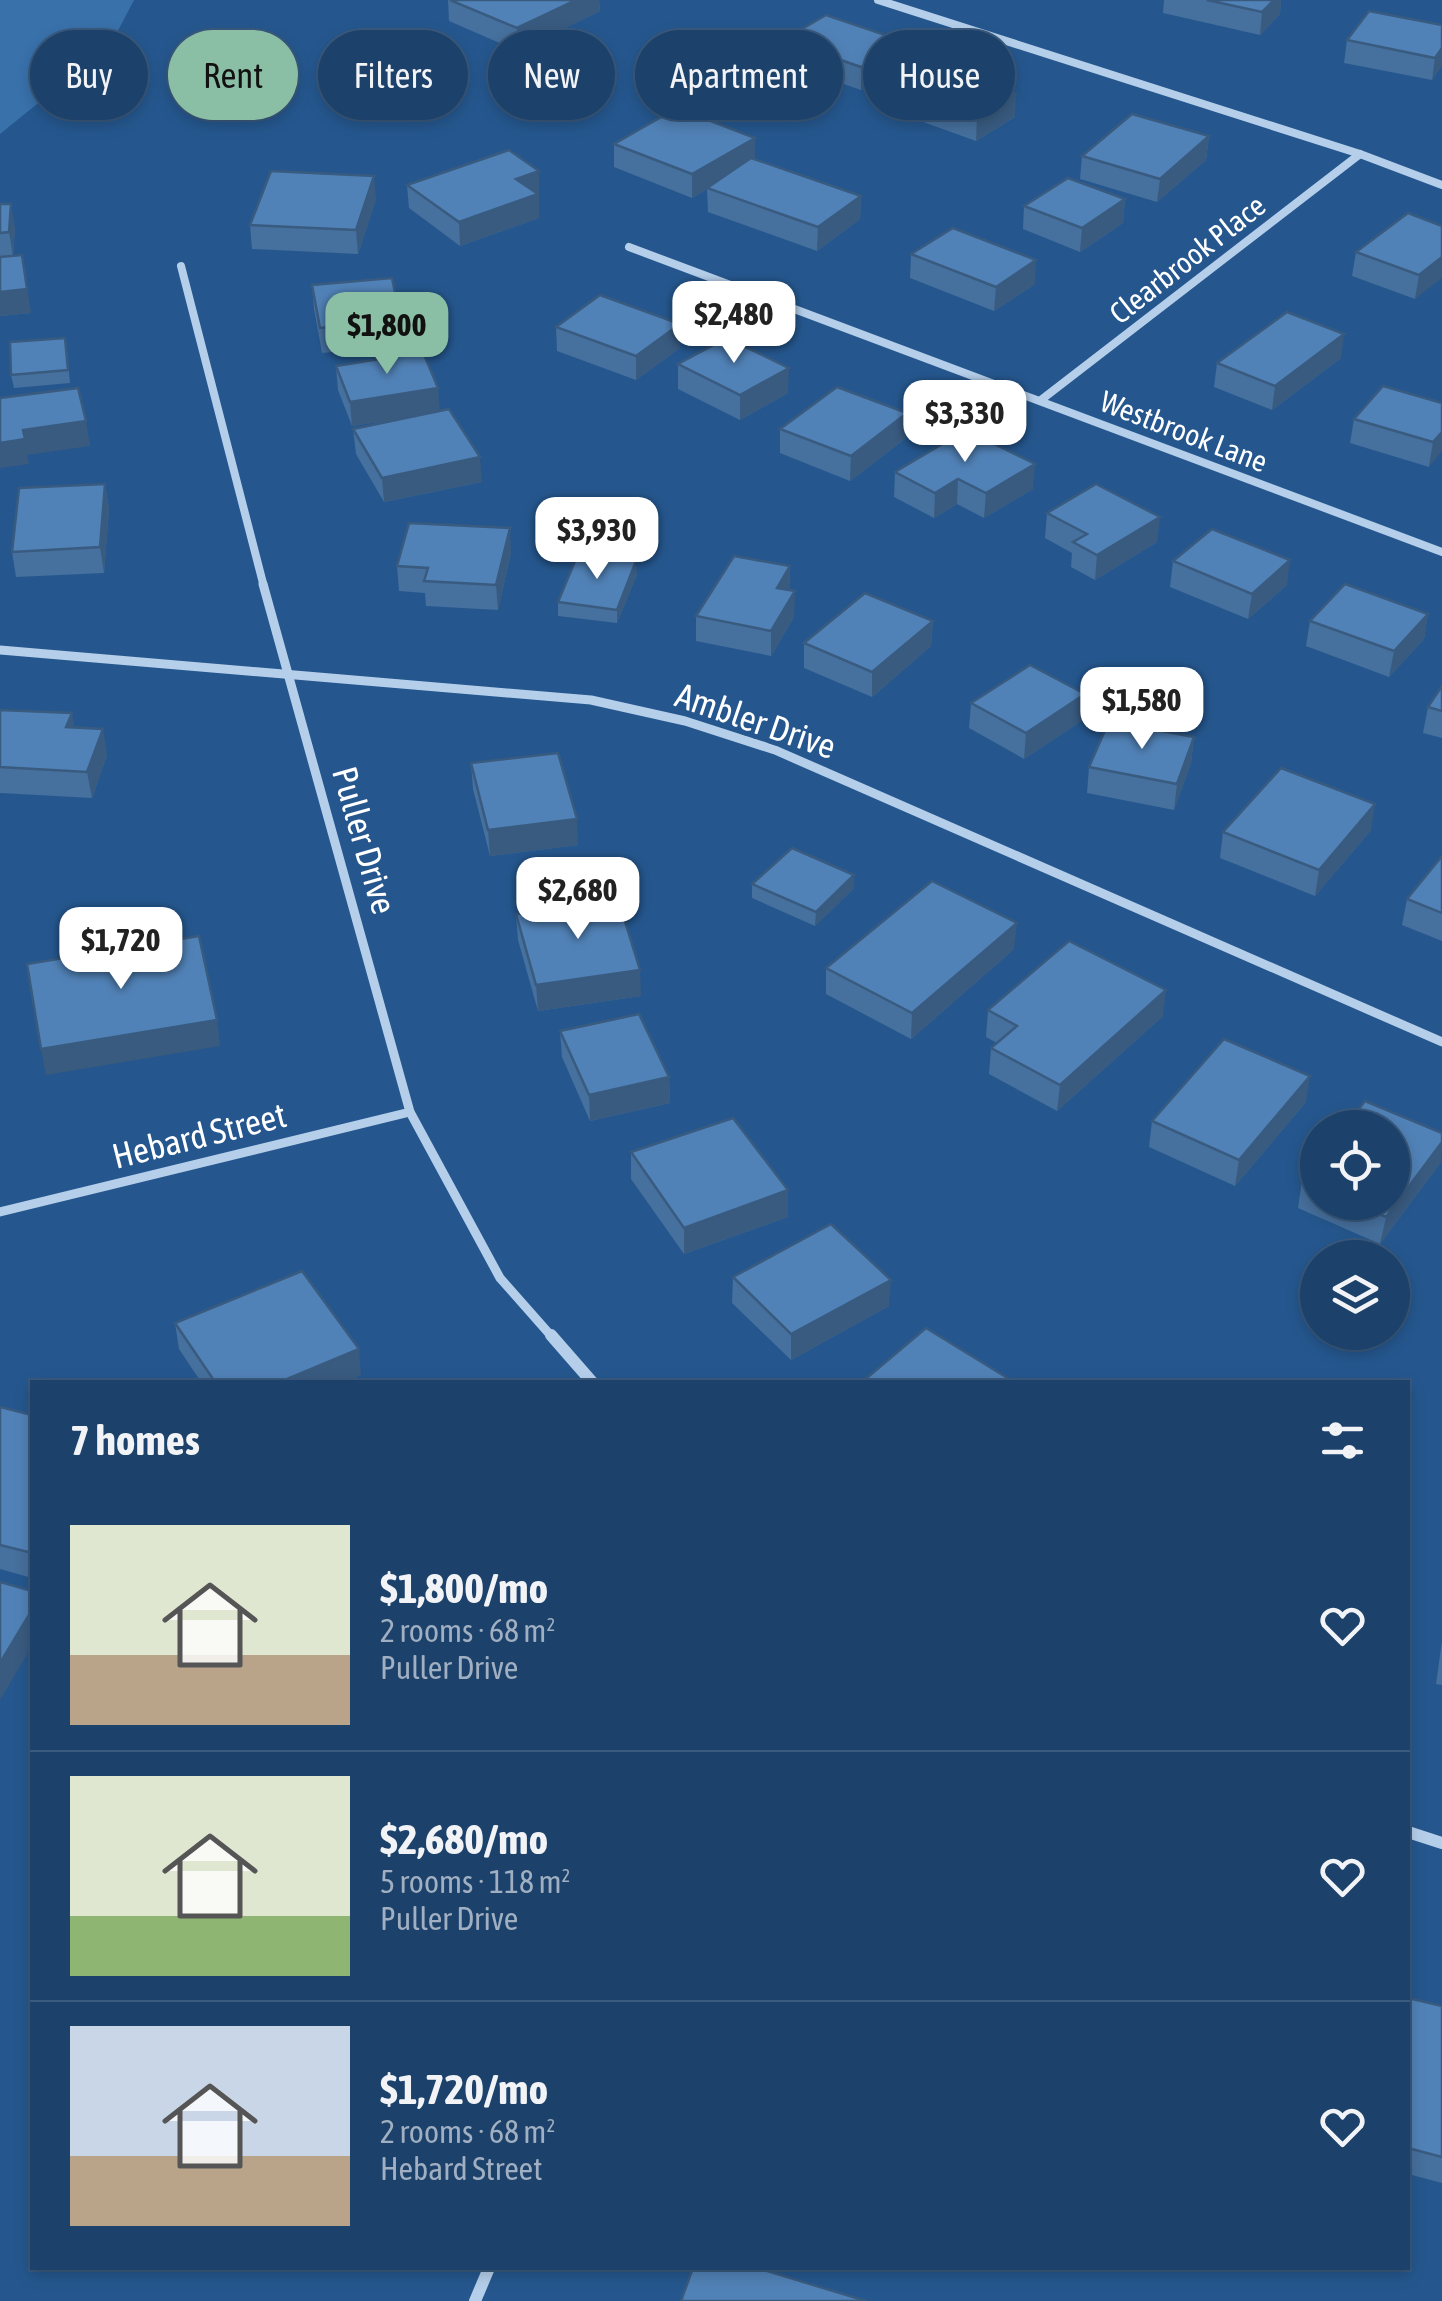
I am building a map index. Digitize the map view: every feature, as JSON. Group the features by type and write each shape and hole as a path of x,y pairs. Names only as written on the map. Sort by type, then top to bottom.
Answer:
{"street":[{"path":"878,0 1360,154 1442,185"},
{"name":"Clearbrook Place","path":"1041,400 1360,154"},
{"name":"Westbrook Lane","path":"630,246 1442,552"},
{"name":"Puller Drive","path":"181,266 286,673 410,1112 500,1278 590,1380"},
{"name":"Ambler Drive","path":"0,650 590,700 685,720 776,750 1442,1042"},
{"name":"Hebard Street","path":"0,1212 410,1112"},
{"path":"1410,1833 1442,1844"},
{"path":"475,2301 487,2270"}],"shaded area":[{"path":"0,0 134,0 118,30 30,30 30,110 0,134"}],"building":[{"path":"450,0 576,0 517,28"},
{"path":"1207,0 1274,0 1262,12"},
{"path":"1369,11 1442,25 1442,48 1435,58 1347,40"},
{"path":"826,15 870,30 863,30 863,66 843,61 843,30 800,30"},
{"path":"1132,114 1209,136 1160,179 1082,156"},
{"path":"656,120 708,120 755,138 692,174 614,144"},
{"path":"509,150 539,171 516,179 538,194 459,222 407,185"},
{"path":"751,158 861,196 818,227 707,188"},
{"path":"271,171 374,176 356,230 250,225"},
{"path":"1068,178 1125,199 1082,228 1024,206"},
{"path":"0,204 11,204 9,232 0,233"},
{"path":"1408,213 1442,226 1442,257 1419,275 1356,252"},
{"path":"953,228 1036,260 996,287 911,254"},
{"path":"22,255 27,289 0,292 0,257"},
{"path":"392,278 401,321 320,328 312,285"},
{"path":"600,295 680,324 636,356 556,327"},
{"path":"1287,312 1344,334 1275,386 1217,363"},
{"path":"65,338 68,370 11,375 10,342"},
{"path":"727,338 789,368 740,395 678,364"},
{"path":"423,352 438,388 350,402 336,366"},
{"path":"1383,386 1442,403 1442,432 1433,442 1354,419"},
{"path":"837,387 907,413 851,456 780,429"},
{"path":"78,388 86,421 23,430 25,439 0,443 0,398"},
{"path":"449,409 480,457 382,478 353,429"},
{"path":"966,430 1035,464 986,493 958,479 935,493 895,472"},
{"path":"105,484 100,547 12,552 19,488"},
{"path":"1096,484 1160,517 1097,555 1073,542 1087,534 1047,513"},
{"path":"409,523 510,528 496,585 424,581 428,568 397,566"},
{"path":"1212,529 1290,560 1252,594 1173,561"},
{"path":"578,554 636,561 617,610 558,602"},
{"path":"734,556 790,566 777,588 795,591 771,631 696,616"},
{"path":"1345,584 1428,614 1394,651 1310,621"},
{"path":"865,593 933,621 872,672 804,643"},
{"path":"1030,665 1085,694 1026,733 971,703"},
{"path":"1442,686 1442,711 1428,707"},
{"path":"0,710 72,713 66,727 103,729 87,772 0,767"},
{"path":"1109,721 1194,737 1177,784 1089,767"},
{"path":"558,753 577,819 488,830 471,763"},
{"path":"1281,768 1375,804 1319,870 1223,832"},
{"path":"792,848 854,875 816,912 752,884"},
{"path":"1442,856 1442,913 1407,899"},
{"path":"932,881 1017,923 912,1013 826,968"},
{"path":"618,899 640,970 536,985 516,914"},
{"path":"199,936 217,1020 41,1049 27,964"},
{"path":"1069,941 1166,990 1060,1085 991,1048 1017,1026 988,1010"},
{"path":"639,1014 669,1077 589,1095 560,1031"},
{"path":"1224,1039 1310,1076 1239,1160 1152,1121"},
{"path":"1365,1101 1387,1110 1358,1110"},
{"path":"733,1118 788,1190 684,1228 631,1152"},
{"path":"1410,1120 1442,1133 1442,1142 1410,1185"},
{"path":"831,1224 891,1280 791,1334 733,1277"},
{"path":"302,1271 359,1349 285,1380 214,1380 175,1323"},
{"path":"926,1328 1011,1380 864,1380"},
{"path":"0,1407 30,1414 30,1552 0,1545"},
{"path":"0,1582 30,1590 30,1613 0,1663"},
{"path":"1410,1998 1442,2006 1442,2157 1410,2149"},
{"path":"692,2270 764,2270 866,2301 681,2301"}]}
